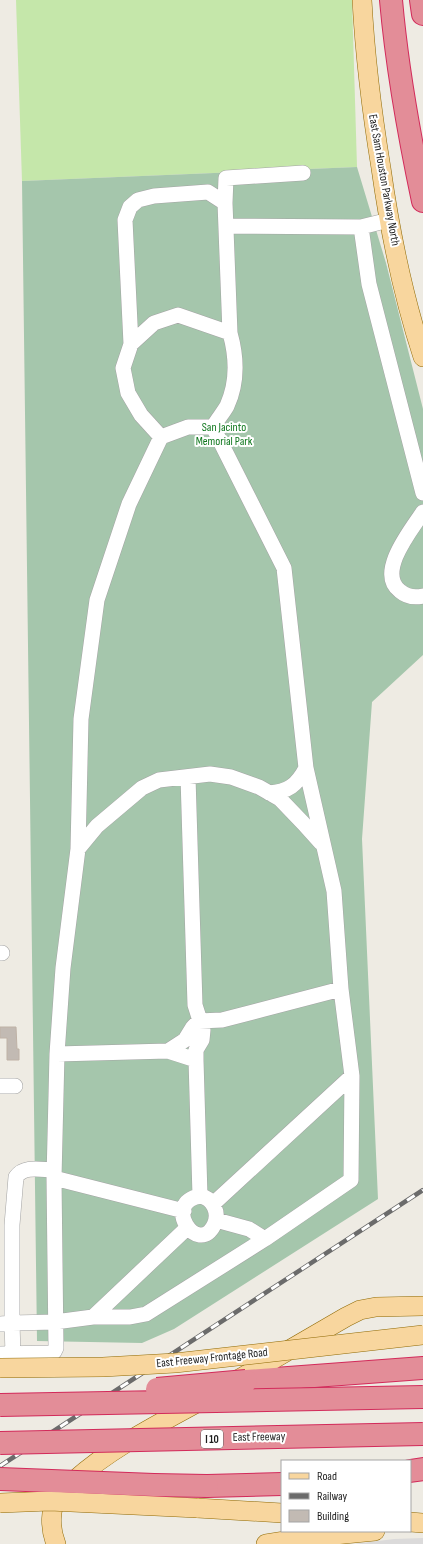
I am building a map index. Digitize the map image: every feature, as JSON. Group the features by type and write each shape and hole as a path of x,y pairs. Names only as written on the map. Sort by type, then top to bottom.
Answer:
{"highway":[{"path":"391,0 402,86 423,201"},
{"path":"421,0 423,14"},
{"path":"316,1375 423,1359"},
{"path":"0,1404 316,1375 423,1368"},
{"path":"0,1404 423,1397"},
{"name":"East Freeway","path":"0,1443 423,1434"},
{"path":"411,1471 423,1469"},
{"path":"0,1479 154,1485 276,1484"},
{"path":"411,1482 423,1482"}],"main road":[{"name":"East Sam Houston Parkway North","path":"362,0 372,112 389,220 411,320 423,357"},
{"path":"56,1544 53,1537 51,1515 59,1495 89,1468 127,1443 360,1310 376,1307 423,1306"},
{"name":"East Freeway Frontage Road","path":"0,1368 103,1367 175,1363 423,1335"},
{"path":"0,1503 50,1501 281,1513"},
{"path":"411,1522 423,1523"},
{"path":"411,1528 423,1528"},
{"path":"266,1544 304,1541 368,1532"}],"lane":[{"path":"213,427 227,406 236,380 235,350 230,333 225,203 226,178 303,173"},
{"path":"161,437 141,415 128,393 123,368 130,344 126,220 130,207 138,200 154,196 208,192 225,203"},
{"path":"226,226 361,227 389,220"},
{"path":"361,227 369,284 423,493"},
{"path":"130,344 154,323 178,315 230,333"},
{"path":"184,1211 54,1174 27,1169 20,1172 16,1177 12,1225 6,1323 7,1354 54,1352 56,1348 54,1174 57,1054 63,968 78,849 81,719 97,600 129,504 161,437 188,427 213,427"},
{"path":"6,1323 55,1322 93,1317 130,1317 146,1314 265,1239 351,1180 352,1076 341,989 334,891 322,844 306,768 284,568 213,427"},
{"path":"423,512 404,541 394,560 391,574 395,587 406,596 423,596"},
{"path":"269,793 281,792 291,787 300,779 306,768"},
{"path":"78,849 97,826 142,788 159,780 188,778 210,774 231,777 259,787 280,799 322,844"},
{"path":"188,778 195,1005 203,1030 202,1040 196,1050 199,1153 206,1200 216,1212 216,1220 212,1229 204,1234 195,1234 187,1228 184,1220 184,1211 188,1202 196,1197 206,1200"},
{"path":"168,1051 185,1040 193,1027 200,1021 222,1020 341,989"},
{"path":"57,1054 168,1051 196,1060"},
{"path":"206,1200 352,1076"},
{"path":"216,1220 249,1230 265,1239"},
{"path":"93,1317 187,1228"}],"shaded area":[{"path":"423,1538 423,1544 354,1544 394,1539"}],"green space":[{"path":"16,0 352,0 357,167 22,181"},
{"name":"San Jacinto Memorial Park","path":"357,167 386,263 423,409 423,655 372,702 362,839 378,1199 174,1329 142,1343 37,1341 22,181"}],"building":[{"path":"0,1027 16,1027 19,1060 7,1060 7,1038 0,1038"}],"railway":[{"path":"0,1466 423,1190"}]}
